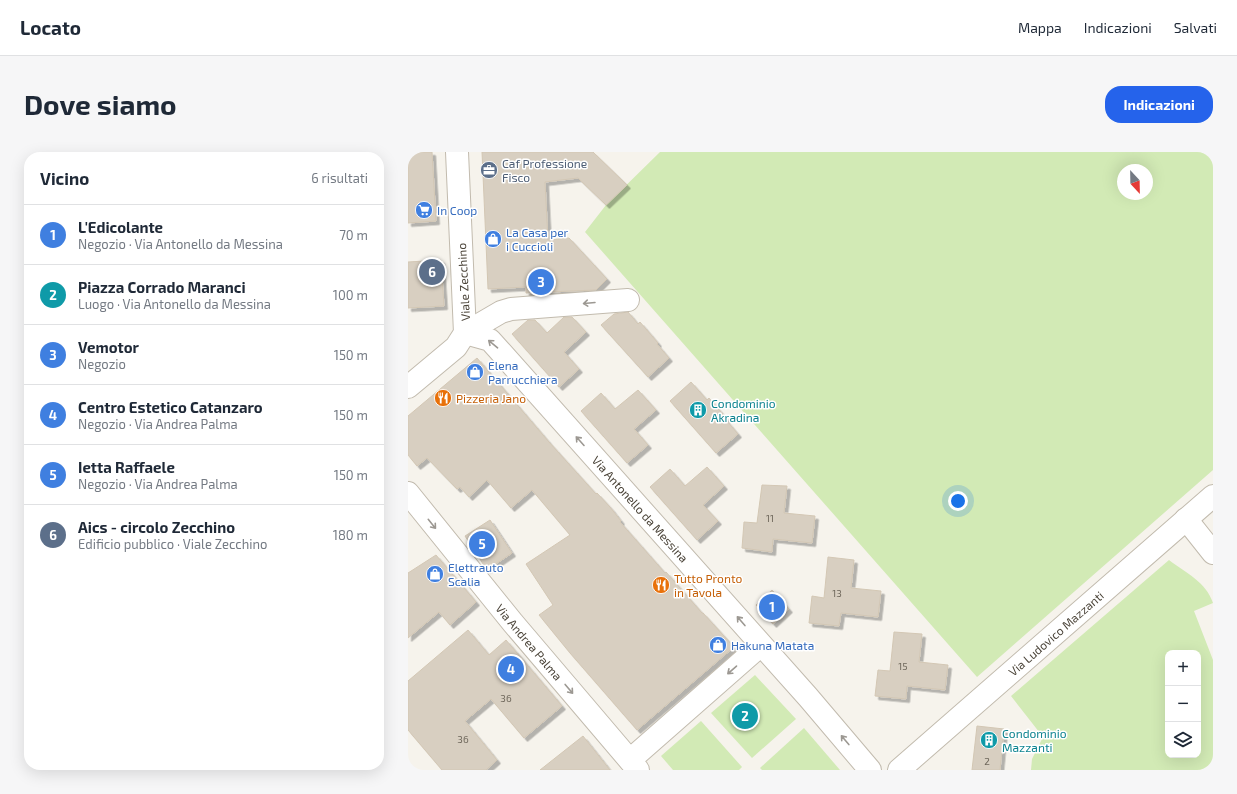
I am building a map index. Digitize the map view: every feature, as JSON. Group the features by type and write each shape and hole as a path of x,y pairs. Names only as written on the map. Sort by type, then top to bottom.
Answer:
{"street":[{"name":"Viale Zecchino","path":"408,387 456,347 465,333 457,152"},
{"path":"465,333 501,312 628,300"},
{"name":"Via Antonello da Messina","path":"465,333 490,340 500,350 761,644 870,770"},
{"name":"Via Andrea Palma","path":"408,494 513,623 634,765"},
{"name":"Via Ludovico Mazzanti","path":"899,770 1213,496"},
{"path":"1186,519 1213,553"},
{"path":"634,765 761,644"}],"green space":[{"path":"660,152 1213,152 1213,470 977,677 585,232 606,205"},
{"path":"1169,560 1195,578 1206,589 1213,603 1194,611 1213,660 1213,770 1031,770 1032,759 1043,737 1011,696"},
{"path":"755,675 796,719 752,758 711,713"},
{"path":"701,721 742,767 739,770 673,770 661,756"},
{"path":"804,728 840,770 762,770 760,768"}],"building":[{"path":"408,152 432,152 436,221 408,223"},
{"path":"482,152 593,152 627,185 606,205 578,178 545,182 548,240 569,238 607,279 596,290 526,293 526,287 488,289"},
{"path":"441,260 444,306 408,308 408,262"},
{"path":"628,312 638,324 640,322 669,358 648,377 601,325 614,314"},
{"path":"564,317 572,317 586,332 564,352 579,369 559,387 512,334 528,320 535,320 547,333"},
{"path":"477,358 549,442 596,494 597,493 610,507 621,521 620,522 665,573 666,572 734,647 637,730 539,615 553,605 526,564 570,535 532,490 511,508 487,480 469,497 460,487 457,489 427,458 417,466 408,455 408,416"},
{"name":"Condominio Akradina","path":"691,382 707,400 709,398 738,434 716,453 670,401"},
{"path":"638,390 656,410 634,429 648,445 627,463 581,411 601,393 615,409"},
{"path":"707,467 724,486 703,505 718,521 697,540 650,487 670,469 685,486"},
{"path":"762,485 787,486 784,513 815,516 812,543 773,539 772,552 742,548 744,522 757,523"},
{"path":"490,520 512,553 487,570 465,536"},
{"path":"436,555 476,602 450,625 439,612 408,638 408,573"},
{"path":"828,557 854,560 851,588 881,591 878,617 841,613 839,626 809,623 812,596 824,598"},
{"path":"772,590 789,609 773,624 756,605"},
{"path":"468,630 489,655 506,640 562,706 524,738 491,699 465,721 497,760 486,770 442,770 408,730 408,681"},
{"path":"894,632 922,634 919,662 948,665 945,690 907,686 906,699 875,696 878,670 890,671"},
{"name":"Condominio Mazzanti","path":"977,726 1004,729 1000,770 972,770"},
{"path":"583,736 610,770 540,770"}],"place":[{"name":"Caf Professione Fisco","path":"489,170"},
{"name":"In Coop","path":"424,210"},
{"name":"La Casa per i Cuccioli","path":"493,239"},
{"name":"Aics - circolo Zecchino","path":"432,272"},
{"name":"Vemotor","path":"541,282"},
{"name":"Elena Parrucchiera","path":"475,372"},
{"name":"Pizzeria Jano","path":"443,398"},
{"name":"Condominio Akradina","path":"698,410"},
{"name":"Ietta Raffaele","path":"482,544"},
{"name":"Elettrauto Scalia","path":"435,574"},
{"name":"Tutto Pronto in Tavola","path":"661,585"},
{"name":"L'Edicolante","path":"772,607"},
{"name":"Hakuna Matata","path":"718,645"},
{"name":"Centro Estetico Catanzaro","path":"511,669"},
{"name":"Piazza Corrado Maranci","path":"745,716"},
{"name":"Condominio Mazzanti","path":"989,740"}]}
